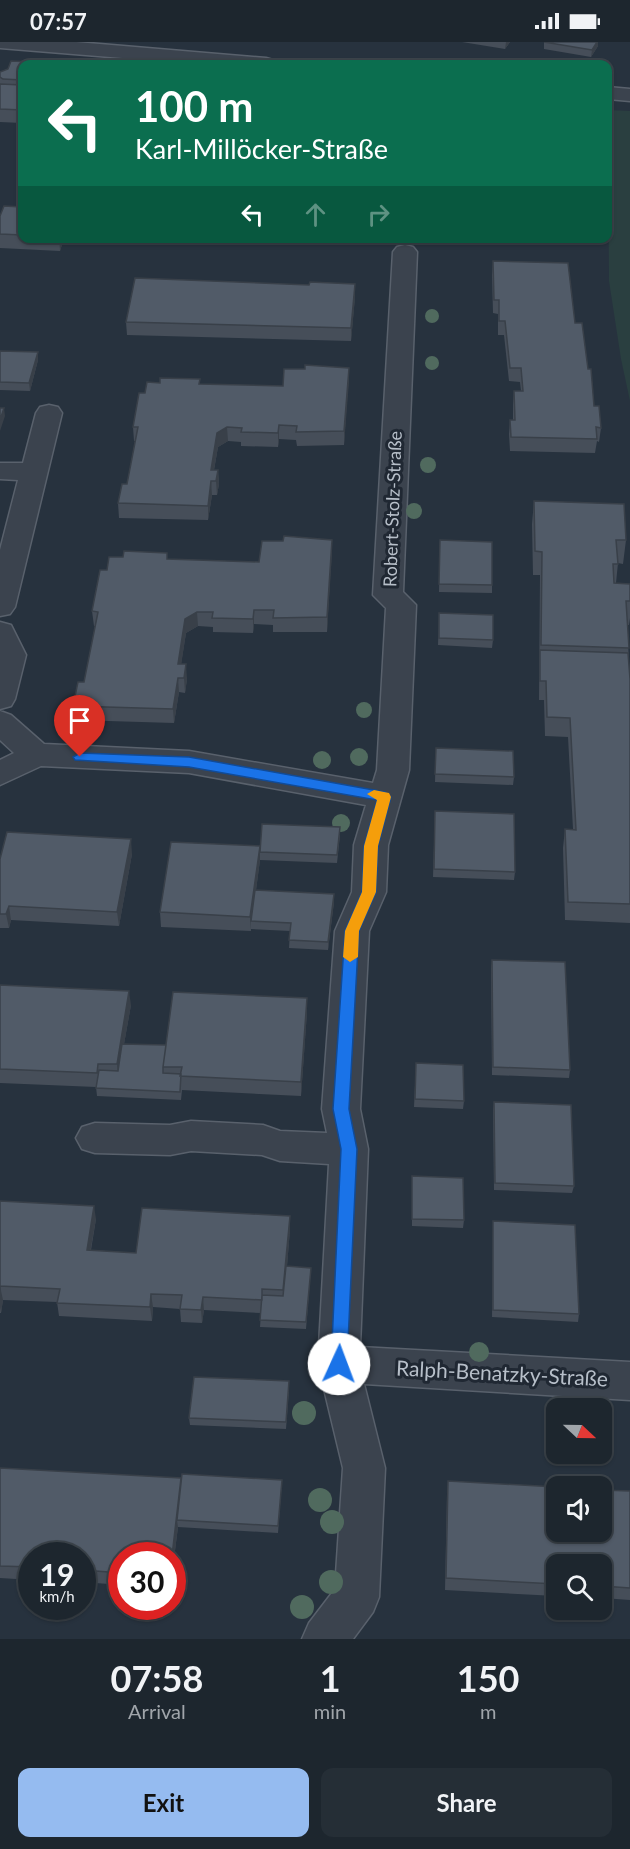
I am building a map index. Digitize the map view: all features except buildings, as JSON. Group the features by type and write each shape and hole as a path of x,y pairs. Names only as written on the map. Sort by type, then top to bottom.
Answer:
{"street":[{"path":"0,42 218,60"},
{"path":"612,93 630,94"},
{"name":"Robert-Stolz-Straße","path":"325,1639 357,1597 364,1468 339,1364 349,1149 341,1109 352,931 369,892 371,846 393,770 401,605 388,595 405,252"},
{"path":"0,606 49,413"},
{"path":"0,471 34,472"},
{"path":"0,632 11,655 0,699"},
{"path":"0,722 36,755"},
{"path":"0,774 36,755 189,762 385,797"},
{"path":"94,1138 170,1140 191,1136 263,1140 280,1146 349,1149"},
{"name":"Ralph-Benatzky-Straße","path":"339,1364 630,1382"}],"green space":[{"path":"612,110 630,111 630,401 609,281 609,243 612,243"}],"slow traffic":[{"path":"350,957 352,931 369,892 371,846 385,797 374,794"}],"route":[{"path":"80,757 189,762 385,797 371,846 369,892 352,931 341,1109 349,1149 339,1364"}]}
